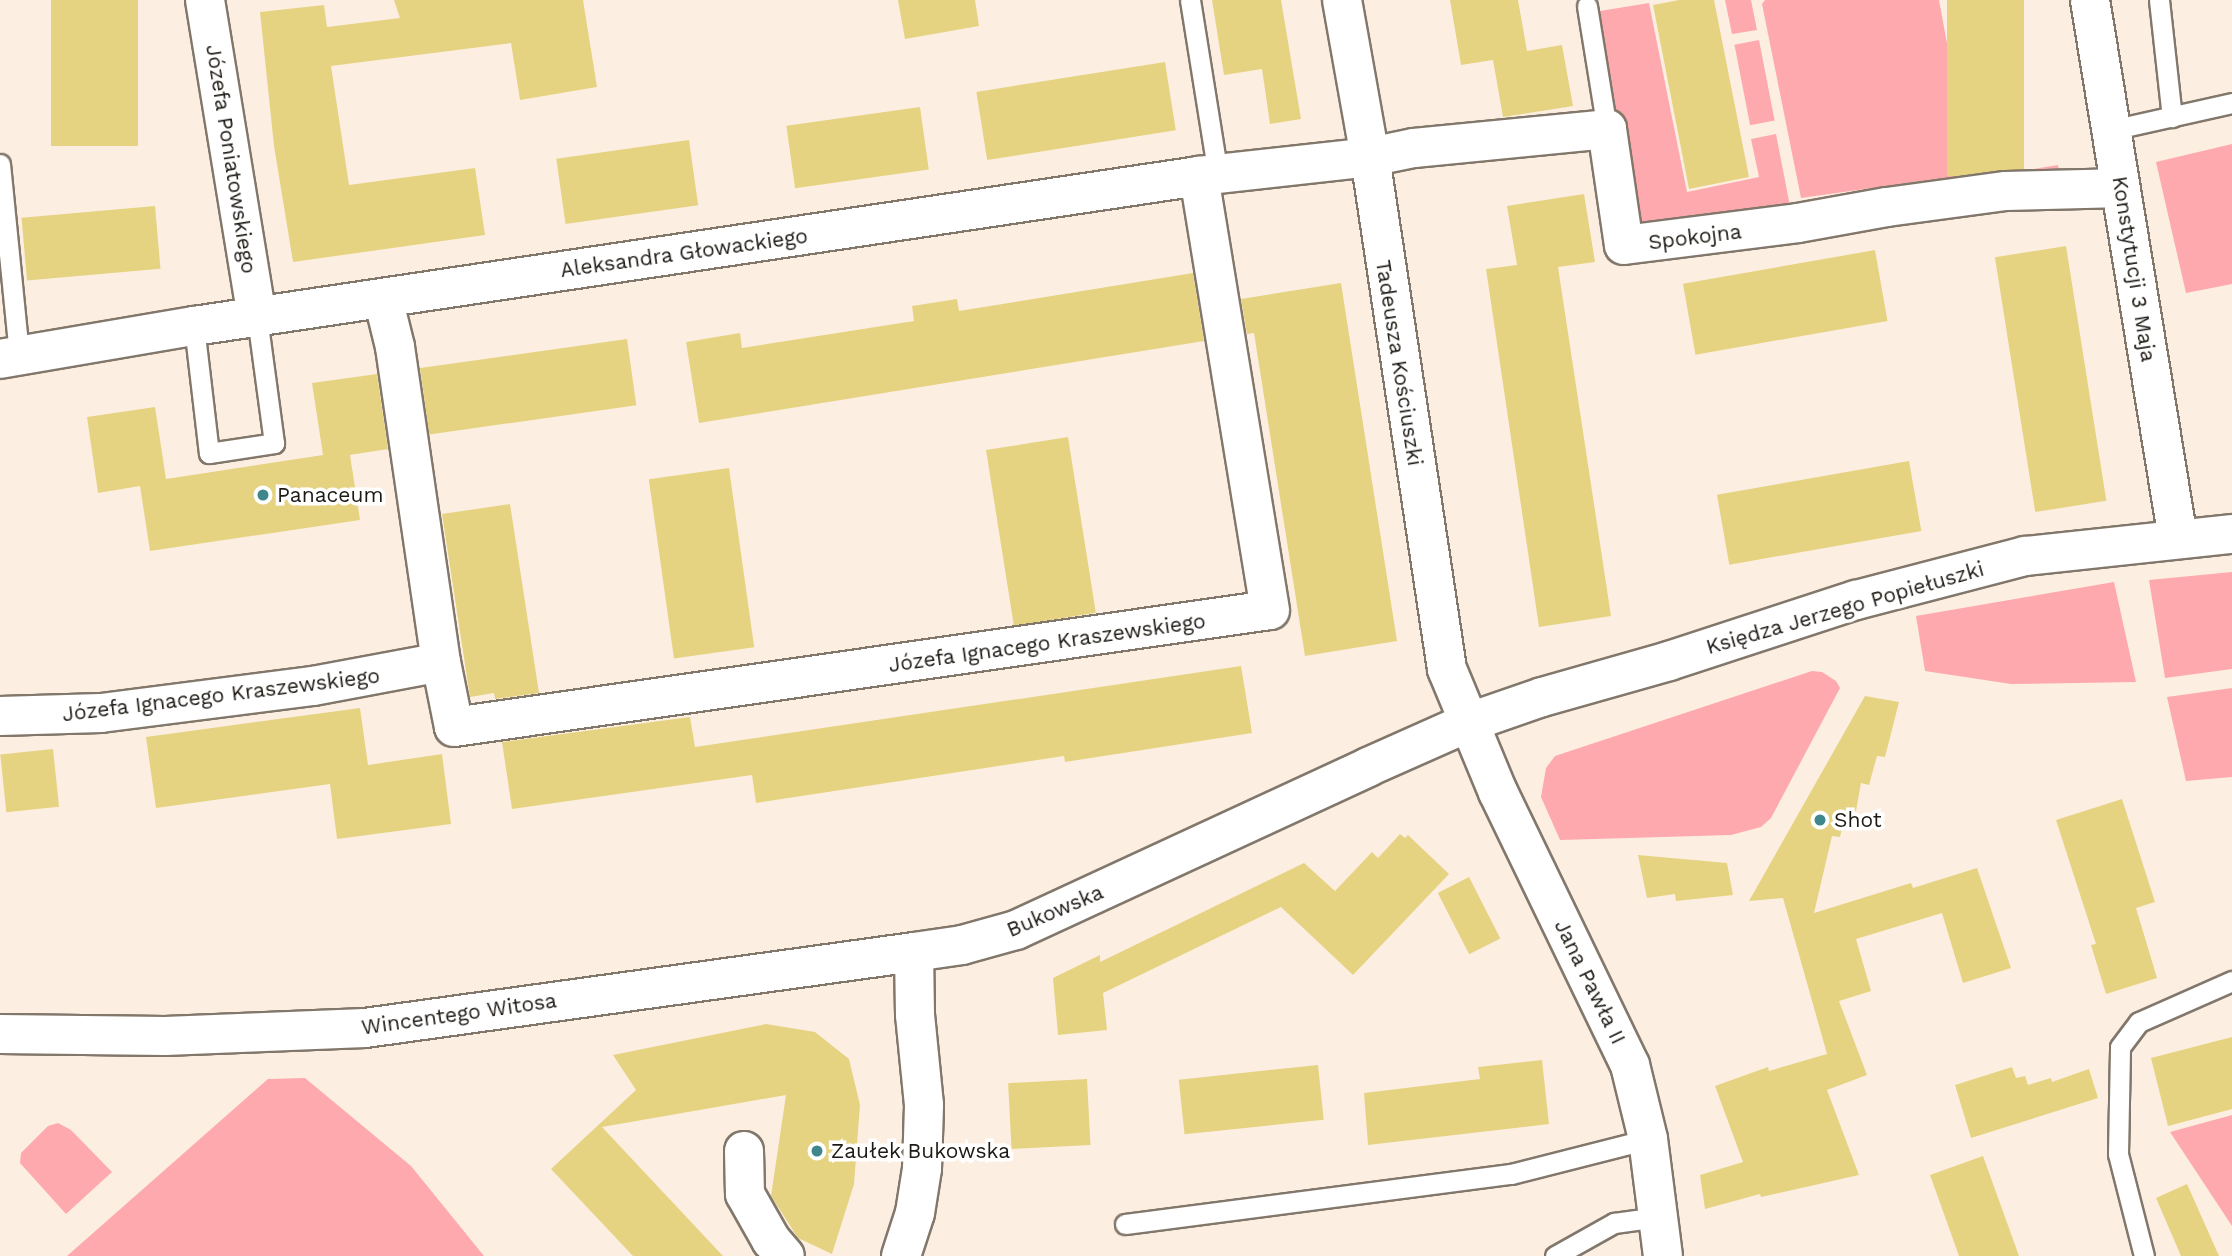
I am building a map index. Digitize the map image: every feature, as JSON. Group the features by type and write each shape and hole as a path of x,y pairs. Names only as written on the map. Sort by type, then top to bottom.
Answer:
{"street":[{"name":"Józefa Poniatowskiego","path":"205,0 257,317"},
{"name":"Tadeusza Kościuszki","path":"1342,0 1370,157 1447,668 1467,723"},
{"name":"Konstytucji 3 Maja","path":"2090,0 2178,539"},
{"path":"1370,157 1415,148 1607,129"},
{"name":"Spokojna","path":"1607,129 1624,245 1774,227 1887,207 2006,191 2120,188"},
{"name":"Aleksandra Głowackiego","path":"10,358 194,326 1209,175 1370,157"},
{"name":"Józefa Ignacego Kraszewskiego","path":"383,298 396,347 441,662 454,727 1270,610 1209,175"},
{"name":"Księdza Jerzego Popiełuszki","path":"1467,723 1856,600 2013,559 2232,534"},
{"name":"Józefa Ignacego Kraszewskiego","path":"0,716 101,713 313,685 441,662"},
{"name":"Bukowska","path":"914,952 962,945 1036,922 1467,723"},
{"name":"Jana Pawła II","path":"1467,723 1630,1065 1648,1139 1663,1256"},
{"path":"901,1256 915,1213 922,1169 923,1105 915,1015 914,952"},
{"name":"Wincentego Witosa","path":"0,1034 165,1036 365,1028 914,952"},
{"path":"744,1151 744,1194 771,1240 785,1256"}],"lane":[{"path":"1190,0 1209,175"},
{"path":"2159,0 2172,117"},
{"path":"1587,6 1607,129"},
{"path":"2111,130 2232,103"},
{"path":"0,164 10,358"},
{"path":"194,326 209,453 274,443 257,317"},
{"path":"2144,1256 2118,1154 2120,1048 2139,1022 2228,983"},
{"path":"1125,1224 1511,1174 1648,1139"},
{"path":"1555,1256 1614,1223 1658,1217"}],"shaded area":[{"path":"1725,0 1751,0 1757,30 1732,34"},
{"path":"1765,0 1939,0 1972,179 2058,165 2060,177 1942,208 1936,179 1801,198 1762,4"},
{"path":"1649,3 1687,192 1759,177 1751,139 1776,134 1795,232 1633,254 1594,12"},
{"path":"1759,40 1775,120 1750,125 1734,45"},
{"path":"2232,144 2232,284 2186,293 2156,162"},
{"path":"2232,572 2232,669 2165,678 2149,580"},
{"path":"2114,582 2136,682 2011,684 1925,671 1916,616"},
{"path":"1812,671 1822,672 1836,681 1840,688 1771,818 1761,827 1731,835 1560,840 1541,797 1546,768 1555,756"},
{"path":"2232,688 2232,777 2186,781 2167,697"},
{"path":"305,1078 411,1166 484,1256 67,1256 268,1079"},
{"path":"2232,1115 2232,1226 2170,1132"},
{"path":"58,1123 71,1130 112,1172 66,1214 20,1163 21,1153 48,1126"}],"building":[{"path":"51,0 138,0 138,146 51,146"},
{"path":"394,0 583,0 597,87 520,100 511,43 331,66 349,185 475,168 485,235 293,262 274,146 260,12 324,5 327,27 400,18"},
{"path":"898,0 975,0 979,26 905,39"},
{"path":"1212,0 1281,0 1301,119 1270,124 1262,69 1224,75"},
{"path":"1450,0 1518,0 1527,51 1562,45 1573,106 1503,117 1493,60 1461,65"},
{"path":"1679,0 1714,0 1749,177 1689,189 1653,5"},
{"path":"1947,0 2024,0 2024,176 1947,176"},
{"path":"1165,62 1176,130 987,160 976,92"},
{"path":"920,107 929,169 795,188 786,126"},
{"path":"689,140 698,205 565,224 556,159"},
{"path":"1584,194 1595,262 1558,267 1611,616 1539,627 1486,269 1517,265 1507,206"},
{"path":"155,206 160,269 27,280 22,218"},
{"path":"2066,246 2106,501 2035,512 1995,257"},
{"path":"1875,250 1888,321 1695,355 1683,284"},
{"path":"1193,273 1204,341 699,423 686,342 740,333 742,348 914,321 912,306 957,299 959,311"},
{"path":"1341,283 1397,641 1305,656 1254,333 1247,334 1241,299"},
{"path":"627,339 636,405 429,434 420,368"},
{"path":"377,374 388,449 350,455 360,520 150,551 140,486 98,493 87,417 155,407 166,479 323,455 312,383"},
{"path":"1068,437 1096,613 1014,626 986,450"},
{"path":"1909,461 1921,531 1729,565 1717,495"},
{"path":"729,468 754,647 674,659 649,479"},
{"path":"510,504 539,693 495,699 494,693 470,697 442,514"},
{"path":"1241,666 1252,733 1065,762 1064,756 756,803 752,775 512,809 502,742 690,717 695,747"},
{"path":"1865,696 1899,702 1885,757 1877,756 1869,785 1861,783 1856,811 1846,810 1840,837 1832,836 1814,913 1911,883 1913,888 1977,868 2011,968 1963,983 1942,913 1856,939 1871,991 1839,1001 1867,1075 1827,1090 1859,1175 1761,1197 1760,1194 1705,1209 1700,1175 1743,1162 1715,1086 1768,1067 1769,1071 1827,1054 1783,898 1749,901"},
{"path":"360,708 368,765 442,754 451,824 337,839 330,784 156,808 146,737"},
{"path":"53,749 59,807 6,812 0,755"},
{"path":"2122,799 2155,902 2136,908 2157,978 2106,994 2091,945 2096,944 2056,820"},
{"path":"1400,834 1405,838 1408,835 1449,874 1353,975 1281,907 1103,993 1107,1030 1058,1035 1053,978 1100,955 1100,962 1304,863 1335,891 1372,852 1378,858"},
{"path":"1638,855 1727,863 1733,895 1676,901 1675,894 1647,898"},
{"path":"1469,877 1500,938 1469,954 1438,893"},
{"name":"Zaułek Bukowska","path":"766,1024 815,1032 849,1059 860,1105 854,1184 832,1254 798,1238 771,1196 786,1095 602,1127 723,1256 633,1256 551,1169 636,1090 613,1055"},
{"path":"2232,1037 2232,1109 2168,1126 2151,1058"},
{"path":"1542,1060 1549,1124 1368,1145 1364,1093 1480,1079 1478,1067"},
{"path":"1318,1065 1324,1120 1185,1134 1179,1080"},
{"path":"2012,1067 2016,1078 2025,1076 2028,1085 2051,1078 2052,1082 2089,1069 2098,1098 1971,1138 1955,1085"},
{"path":"1087,1079 1090,1145 1012,1149 1008,1083"},
{"path":"1983,1156 2019,1256 1959,1256 1930,1175"},
{"path":"2187,1184 2219,1256 2181,1256 2156,1198"}],"place":[{"name":"Panaceum","path":"263,495"},
{"name":"Shot","path":"1820,820"},
{"name":"Zaułek Bukowska","path":"817,1151"}]}
